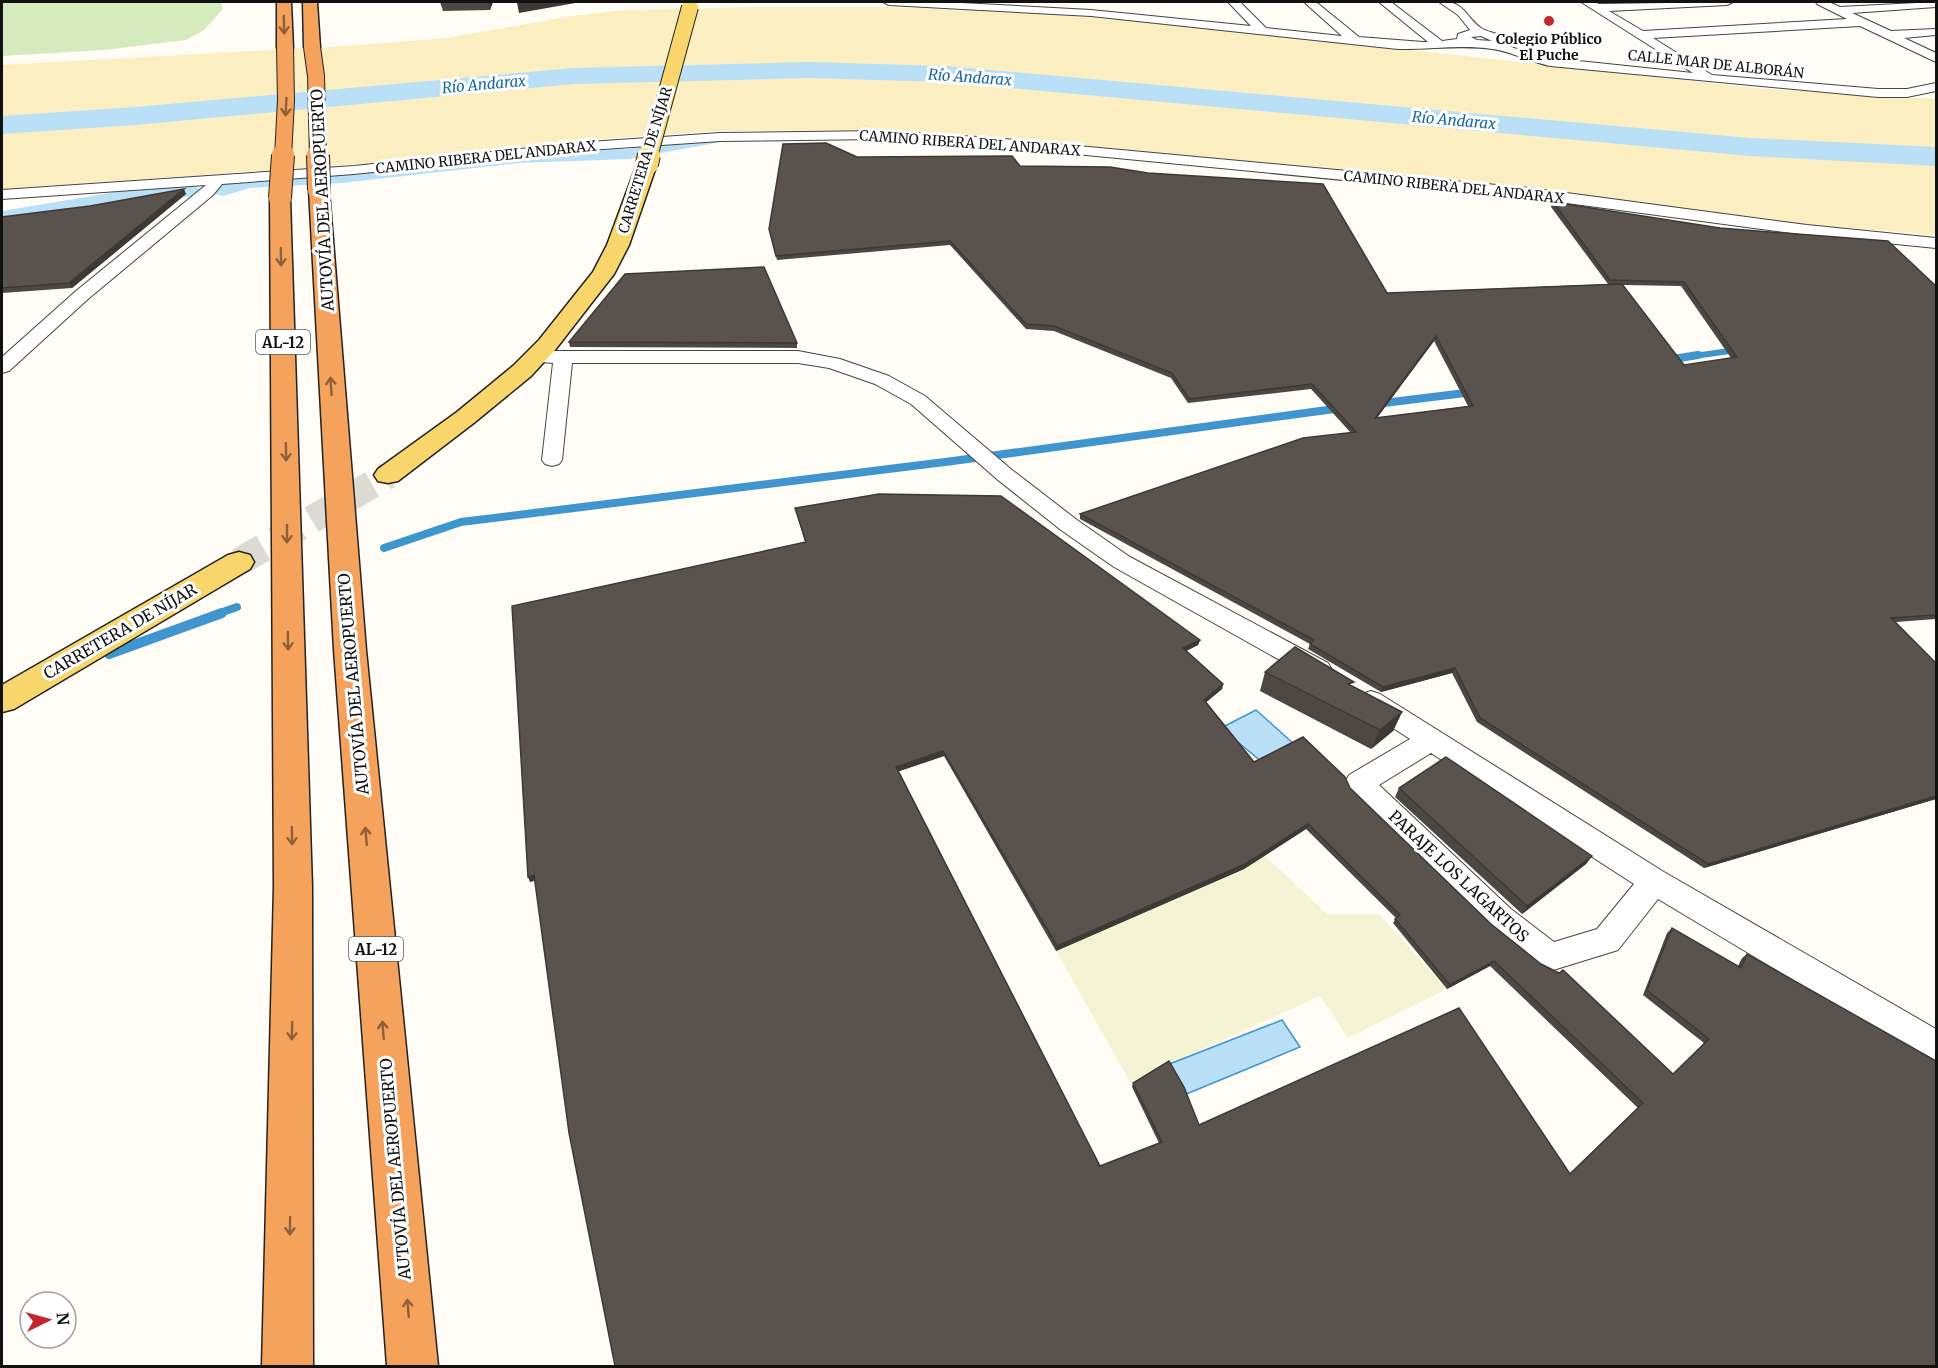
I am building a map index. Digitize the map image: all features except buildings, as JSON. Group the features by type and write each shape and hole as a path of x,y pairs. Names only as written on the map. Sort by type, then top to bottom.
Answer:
{"highway":[{"name":"AUTOVÍA DEL AEROPUERTO","path":"284,2 286,100 280,198 293,887 288,1366"},
{"name":"AUTOVÍA DEL AEROPUERTO","path":"310,2 316,76 319,190 350,650 413,1366"}],"main road":[{"name":"CARRETERA DE NÍJAR","path":"388,475 443,435 536,357 603,274 618,245 647,164 690,4"},
{"name":"CARRETERA DE NÍJAR","path":"2,700 239,562"}],"street":[{"path":"889,2 1009,5 1261,29 1398,45 1467,42 1494,45 1499,42 1497,38 1479,33 1464,35 1462,37 1467,42"},
{"path":"1083,2 1091,13"},
{"path":"1234,2 1261,29"},
{"path":"1310,2 1355,40"},
{"path":"1384,2 1439,44"},
{"path":"1445,2 1462,13 1479,33"},
{"path":"1587,2 1711,79"},
{"path":"1598,8 1727,2"},
{"path":"1821,2 1936,58"},
{"path":"1839,10 1936,4"},
{"path":"1163,8 1174,21"},
{"path":"1642,35 1863,22"},
{"path":"1891,35 1936,32"},
{"name":"CALLE MAR DE ALBORÁN","path":"1494,45 1533,59 1550,62 1711,79 1893,94 1936,87"},
{"name":"CAMINO RIBERA DEL ANDARAX","path":"2,194 448,162 612,144 785,135 882,135 993,142 1529,193 1807,230 1936,243"},
{"path":"2,367 82,295 208,192 217,180"},
{"path":"536,357 798,357 833,363 882,380 918,400 1005,475 1069,525 1122,562 1291,653 1432,739 1654,881 1936,1047"},
{"path":"552,460 563,358"},
{"name":"PARAJE LOS LAGARTOS","path":"1432,739 1359,783 1500,918 1550,957 1607,940 1654,881"}],"shaded area":[{"path":"1264,855 1327,914 1379,914 1447,989 1348,1038 1320,996 1130,1082 1056,951"}],"green space":[{"path":"2,2 221,2 223,9 204,30 186,40 104,50 2,56"}],"sand":[{"path":"891,7 1061,14 1191,26 1756,88 1936,99 1936,235 1811,225 1527,188 996,137 874,130 714,131 578,141 388,162 2,189 2,65 360,45 446,38 572,16 626,10"}],"water":[{"path":"1256,710 1295,745 1262,762 1221,728"},
{"path":"1282,1020 1300,1047 1184,1095 1167,1065"}],"waterway":[{"name":"Río Andarax","path":"2,125 135,116 574,76 808,70 946,74 1750,147 1936,157"},
{"path":"223,190 248,182 342,177 518,158 629,154 720,137"},
{"path":"2,217 134,195 192,192"},
{"path":"1688,357 1736,350"},
{"path":"1667,360 1698,355"},
{"path":"1376,404 1473,392"},
{"path":"384,548 461,522 953,461 1342,408"},
{"path":"217,614 237,607"},
{"path":"109,654 222,613"}],"tunnel":[{"path":"239,562 388,475"}],"place":[{"name":"Colegio Público El Puche","path":"1549,21"}]}
